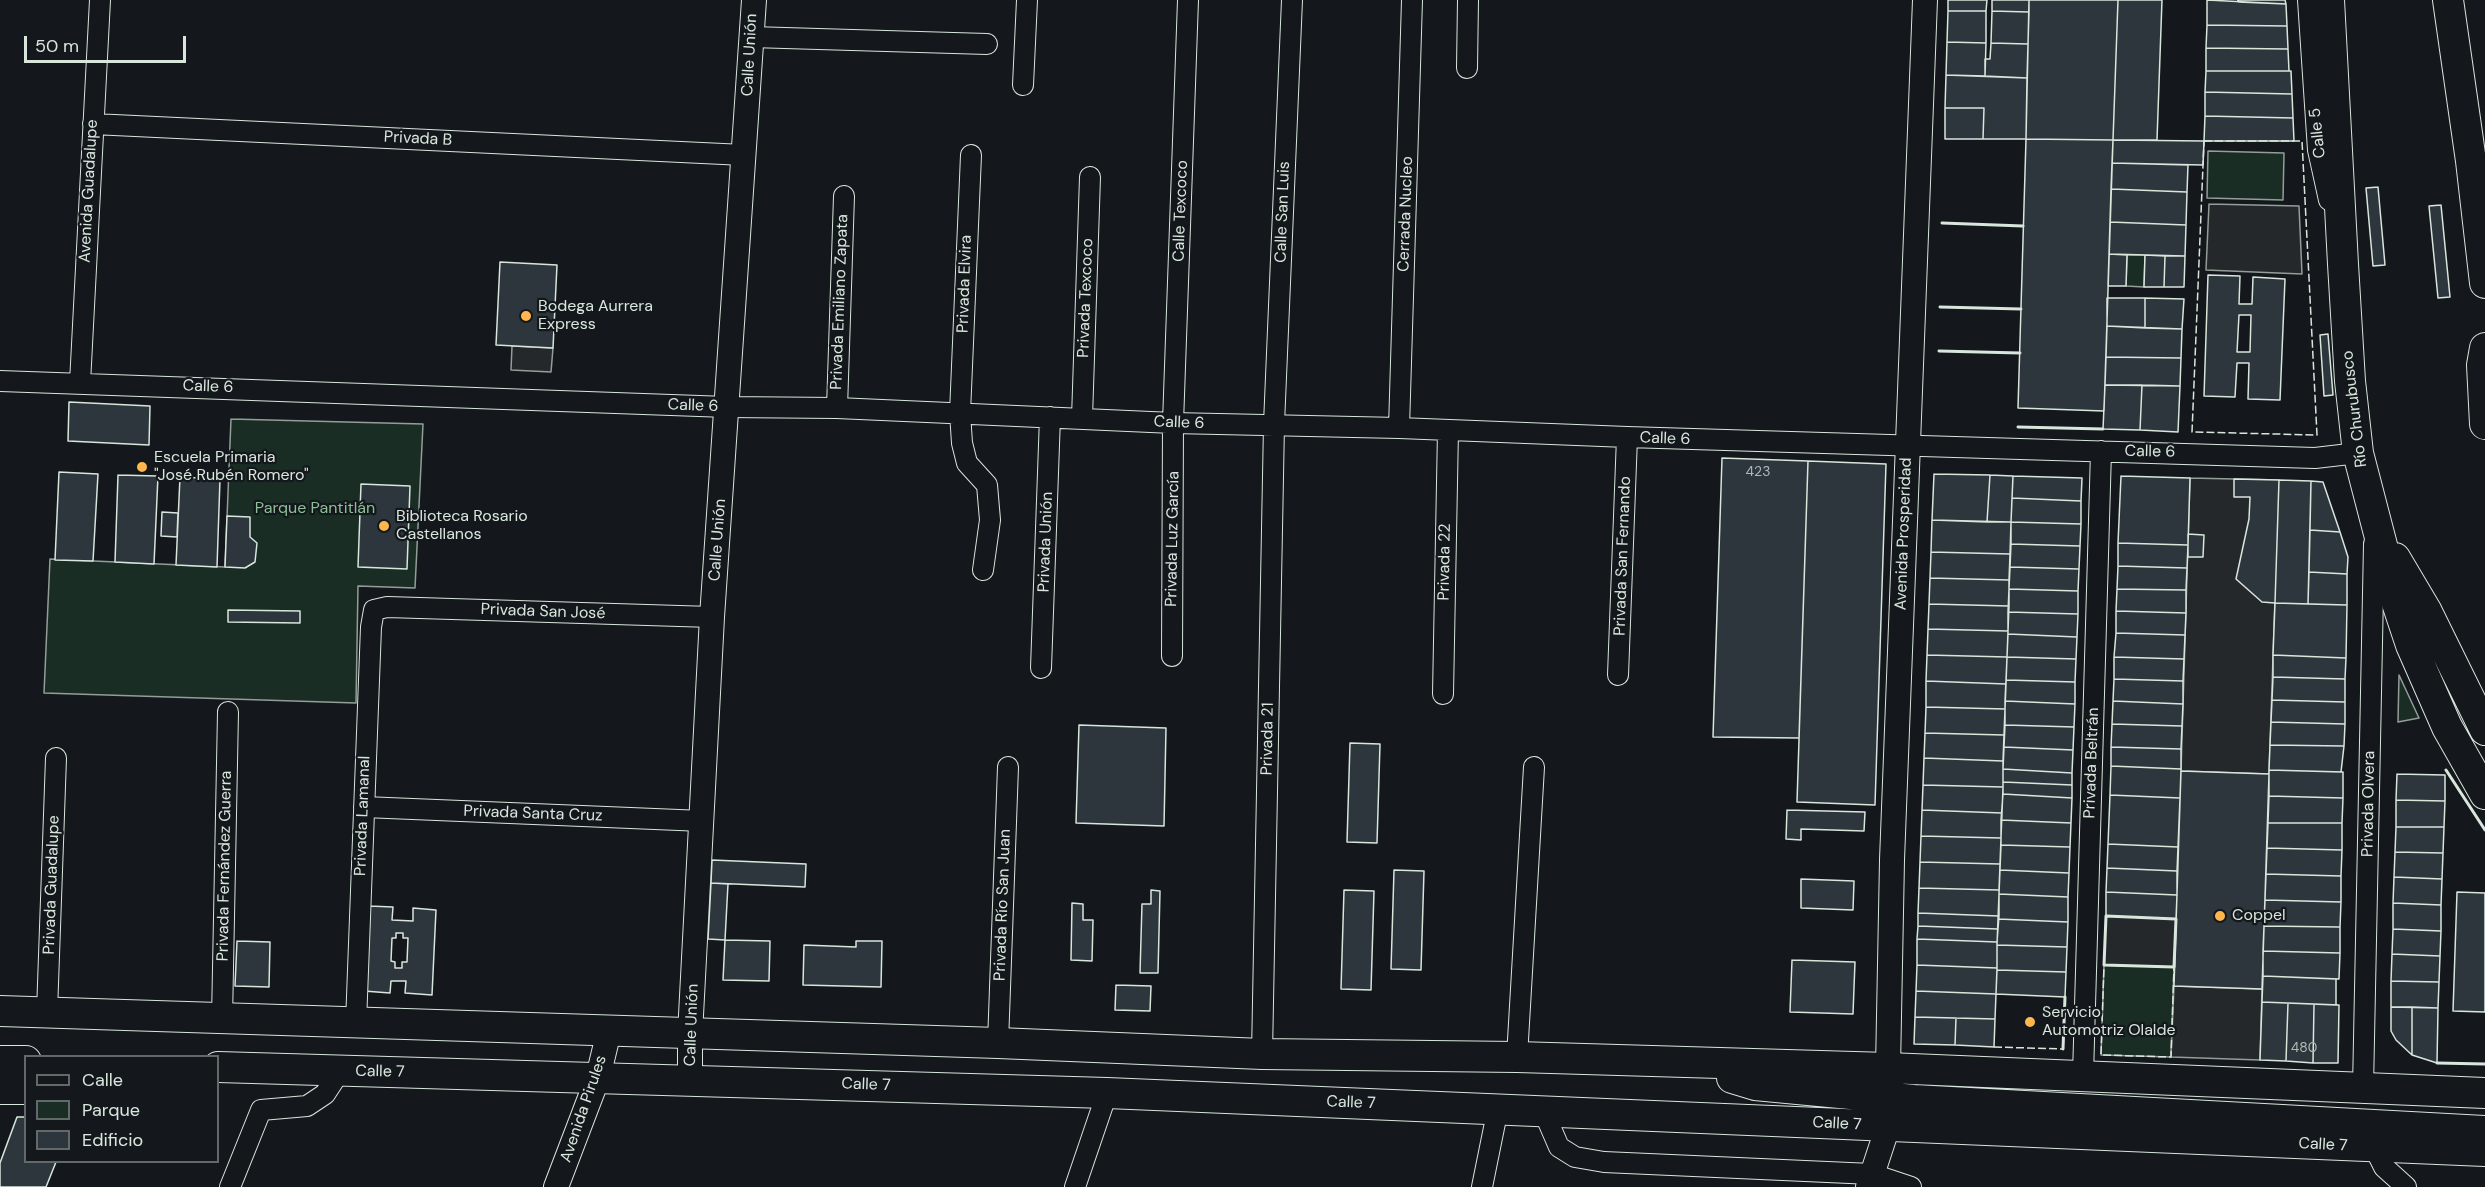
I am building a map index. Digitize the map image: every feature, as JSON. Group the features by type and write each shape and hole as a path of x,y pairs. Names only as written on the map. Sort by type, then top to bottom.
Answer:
{"main road":[{"name":"Río Churubusco","path":"2329,0 2350,381 2358,453 2397,603 2428,687 2447,727 2485,794"},
{"path":"2448,0 2485,283"},
{"path":"2485,348 2482,365 2485,424"},
{"path":"2374,521 2427,612 2485,730"},
{"path":"0,1011 998,1043 1262,1054 1517,1057 1888,1068 2485,1093"},
{"path":"0,1061 24,1061"},
{"path":"1677,1062 1755,1084 1914,1100 2485,1131"},
{"name":"Calle 7","path":"219,1067 1107,1093 2485,1151"},
{"path":"0,1089 24,1089"}],"street":[{"name":"Avenida Guadalupe","path":"80,382 100,0"},
{"name":"Calle Unión","path":"690,1080 690,1034 712,616 754,0"},
{"path":"1023,85 1027,0"},
{"name":"Calle Texcoco","path":"1173,423 1188,0"},
{"name":"Calle San Luis","path":"1274,424 1292,0"},
{"name":"Cerrada Nucleo","path":"1399,428 1412,0"},
{"path":"1467,69 1468,0"},
{"name":"Avenida Prosperidad","path":"1888,1068 1892,860 1925,0"},
{"name":"Calle 5","path":"2308,0 2318,150 2343,264"},
{"path":"752,37 987,44"},
{"name":"Privada B","path":"93,124 744,155"},
{"name":"Privada Elvira","path":"971,156 960,413 962,443 967,463 987,485 990,520 983,570"},
{"name":"Privada Texcoco","path":"1082,418 1090,177"},
{"name":"Privada Emiliano Zapata","path":"837,408 844,196"},
{"name":"Calle 6","path":"0,381 80,382 727,407 837,408 1173,423 1274,424 1907,446 2315,458 2358,453"},
{"name":"Privada Unión","path":"1041,668 1050,417"},
{"name":"Privada Luz García","path":"1172,656 1173,423"},
{"name":"Privada 21","path":"1262,1054 1274,424"},
{"name":"Privada 22","path":"1443,694 1448,430"},
{"name":"Privada San Fernando","path":"1618,675 1627,437"},
{"name":"Privada Beltrán","path":"2084,1075 2101,451"},
{"name":"Privada Olvera","path":"2363,1088 2374,521"},
{"name":"Privada San José","path":"374,610 387,607 712,616"},
{"name":"Privada Lamanal","path":"356,1023 370,627 374,610"},
{"name":"Privada Fernández Guerra","path":"222,1019 228,712"},
{"name":"Privada Guadalupe","path":"47,1012 56,758"},
{"name":"Privada Río San Juan","path":"998,1043 1008,767"},
{"path":"1517,1057 1534,767"},
{"name":"Privada Santa Cruz","path":"364,807 703,821"},
{"name":"Avenida Pirules","path":"556,1187 598,1077 609,1031"},
{"path":"230,1187 261,1110 307,1106 326,1094 340,1071"},
{"path":"1075,1187 1107,1093"},
{"path":"1482,1187 1498,1108"},
{"path":"1543,1110 1559,1147 1575,1157 1604,1162 1870,1180 1911,1187"},
{"path":"1870,1180 1888,1126"},
{"path":"2373,1147 2384,1167 2406,1187"}],"green space":[{"path":"2208,151 2284,153 2283,200 2207,198"},
{"path":"2127,255 2145,255 2144,287 2126,286"},
{"name":"Parque Pantitlán","path":"231,419 423,424 415,588 358,586 356,703 44,693 50,559 225,567"},
{"path":"2399,675 2419,718 2398,722"},
{"path":"2104,965 2174,967 2171,1057 2101,1055"}],"shaded area":[{"path":"2209,204 2299,206 2302,274 2206,270"},
{"path":"512,346 553,348 551,372 511,370"},
{"path":"2190,478 2279,480 2269,774 2181,771"},
{"path":"2106,916 2176,919 2174,967 2104,965"},
{"path":"2174,986 2262,989 2260,1060 2171,1057"}],"building":[{"path":"1948,0 1987,0 1986,11 1948,11"},
{"path":"1992,0 2029,0 2029,12 1992,11"},
{"path":"2029,0 2118,0 2113,140 2026,139"},
{"path":"2118,0 2162,0 2157,140 2113,140"},
{"path":"2207,0 2286,4 2287,26 2207,25"},
{"path":"2238,0 2285,0 2286,4 2238,2"},
{"path":"1948,11 1986,11 1986,43 1947,42"},
{"path":"1992,11 2029,12 2028,44 1991,43"},
{"path":"2207,25 2287,26 2288,49 2206,48"},
{"path":"1947,42 1986,43 1985,76 1946,75"},
{"path":"1991,43 2028,44 2027,78 1985,76 1985,59 1990,59"},
{"path":"2206,48 2288,49 2289,71 2206,71"},
{"path":"2206,71 2291,71 2292,94 2205,92"},
{"path":"1946,75 2027,78 2026,139 1983,139 1984,108 1945,108"},
{"path":"2205,92 2292,94 2293,118 2205,116"},
{"path":"1945,108 1984,108 1983,139 1945,139"},
{"path":"2205,116 2293,118 2294,141 2204,141"},
{"path":"2026,139 2113,140 2104,411 2018,408"},
{"path":"2113,140 2204,141 2203,165 2112,163"},
{"path":"2112,163 2188,165 2187,192 2111,189"},
{"path":"2378,187 2385,265 2373,266 2366,188"},
{"path":"2111,189 2187,192 2186,225 2110,222"},
{"path":"2441,205 2450,297 2438,298 2429,206"},
{"path":"2110,222 2186,225 2185,256 2109,254"},
{"path":"2109,254 2127,255 2126,286 2108,286"},
{"path":"2145,255 2165,256 2164,287 2144,287"},
{"path":"2165,256 2185,256 2184,287 2164,287"},
{"path":"500,262 557,265 553,348 496,345"},
{"path":"2208,275 2240,276 2239,304 2252,304 2253,277 2285,279 2280,400 2248,399 2249,363 2237,363 2235,397 2204,396","holes":["2239,315 2251,315 2250,352 2237,352"]},
{"path":"2107,298 2145,298 2145,328 2107,326"},
{"path":"2145,298 2184,299 2182,329 2145,328"},
{"path":"2107,326 2182,329 2181,358 2106,357"},
{"path":"2328,334 2333,395 2324,396 2320,335"},
{"path":"2106,357 2181,358 2180,386 2105,385"},
{"path":"2105,385 2142,385 2140,430 2103,429"},
{"path":"2142,385 2180,386 2178,432 2140,430"},
{"path":"69,402 150,406 149,445 68,441"},
{"path":"1722,458 1808,461 1799,738 1713,737"},
{"path":"1808,461 1886,464 1875,805 1797,802"},
{"path":"59,472 98,474 93,561 55,560"},
{"path":"1934,474 1990,475 1987,522 1932,520"},
{"path":"118,475 158,476 154,564 115,562"},
{"path":"1990,475 2013,476 2011,522 1987,522"},
{"path":"2013,476 2082,478 2081,501 2012,498"},
{"path":"2121,476 2190,478 2188,545 2118,543"},
{"path":"180,477 220,479 217,567 176,565"},
{"path":"2234,479 2279,480 2275,603 2262,602 2236,579 2249,519 2250,497 2234,497"},
{"path":"2279,480 2311,481 2308,604 2275,603"},
{"path":"2311,481 2323,482 2340,532 2310,530"},
{"name":"Biblioteca Rosario Castellanos","path":"361,484 410,486 407,569 358,567"},
{"path":"2012,498 2081,501 2081,524 2011,522"},
{"path":"162,512 178,513 177,537 161,536"},
{"path":"227,516 250,517 250,537 257,543 255,562 245,568 225,567"},
{"path":"1932,520 2011,522 2010,554 1931,552"},
{"path":"2011,522 2081,524 2080,546 2011,544"},
{"path":"2310,530 2340,532 2348,557 2347,574 2309,572"},
{"path":"2188,534 2204,535 2203,557 2188,557"},
{"path":"2118,543 2188,545 2187,568 2118,566"},
{"path":"2011,544 2080,546 2079,569 2010,567"},
{"path":"1931,552 2010,554 2009,580 1930,578"},
{"path":"2118,566 2187,568 2186,590 2117,589"},
{"path":"2010,567 2079,569 2078,591 2009,589"},
{"path":"2309,572 2347,574 2347,605 2308,604"},
{"path":"1930,578 2009,580 2009,606 1929,604"},
{"path":"2009,589 2078,591 2078,614 2008,612"},
{"path":"2117,589 2186,590 2186,613 2116,611"},
{"path":"2275,603 2347,605 2346,658 2273,655"},
{"path":"1929,604 2009,606 2008,631 1928,629"},
{"path":"228,610 300,611 300,623 228,622"},
{"path":"2116,611 2186,613 2185,635 2116,633"},
{"path":"2008,612 2078,614 2077,637 2008,634"},
{"path":"1928,629 2008,631 2007,657 1927,655"},
{"path":"2116,633 2185,635 2184,659 2114,657"},
{"path":"2008,634 2077,637 2076,659 2007,657"},
{"path":"1927,655 2007,657 2006,684 1926,681"},
{"path":"2273,655 2346,658 2345,679 2273,677"},
{"path":"2007,657 2076,659 2075,682 2006,680"},
{"path":"2114,657 2184,659 2183,681 2114,679"},
{"path":"2273,677 2345,679 2345,702 2272,700"},
{"path":"2114,679 2183,681 2183,704 2113,701"},
{"path":"2006,680 2075,682 2075,704 2005,701"},
{"path":"1926,681 2006,684 2005,709 1926,707"},
{"path":"2272,700 2345,702 2345,724 2271,722"},
{"path":"2005,701 2075,704 2074,727 2005,725"},
{"path":"2113,701 2183,704 2182,726 2112,724"},
{"path":"1926,707 2005,709 2004,735 1925,733"},
{"path":"2271,722 2345,724 2344,746 2270,745"},
{"path":"2112,724 2182,726 2181,749 2111,747"},
{"path":"1079,725 1166,728 1164,826 1076,823"},
{"path":"2005,725 2074,727 2073,750 2004,747"},
{"path":"1925,733 2004,735 2003,761 1924,758"},
{"path":"1350,743 1380,744 1377,843 1347,842"},
{"path":"2270,745 2344,746 2341,772 2269,770"},
{"path":"2004,747 2073,750 2072,773 2003,769"},
{"path":"2111,747 2181,749 2181,769 2111,766"},
{"path":"1924,758 2003,761 2003,787 1923,785"},
{"path":"2111,766 2181,769 2180,798 2110,795"},
{"path":"2003,769 2072,773 2072,785 2003,782"},
{"path":"2269,770 2343,772 2343,798 2269,796"},
{"path":"2181,771 2269,774 2262,989 2174,986"},
{"path":"2397,774 2445,775 2445,801 2396,800"},
{"path":"2003,782 2072,785 2072,798 2003,794"},
{"path":"1923,785 2003,787 2002,813 1922,810"},
{"path":"2003,794 2072,798 2071,823 2001,820"},
{"path":"2110,795 2180,798 2178,847 2108,844"},
{"path":"2269,796 2343,798 2342,823 2268,823"},
{"path":"2396,800 2445,801 2444,827 2396,827"},
{"path":"1787,810 1865,812 1864,831 1801,829 1801,840 1786,839"},
{"path":"1922,810 2002,813 2001,838 1921,836"},
{"path":"2001,820 2071,823 2070,847 2001,845"},
{"path":"2268,823 2342,823 2342,850 2267,848"},
{"path":"2396,827 2444,827 2443,853 2395,852"},
{"path":"1921,836 2001,838 2000,864 1920,862"},
{"path":"2108,844 2178,847 2177,871 2107,868"},
{"path":"2001,845 2070,847 2069,873 2000,870"},
{"path":"2267,848 2342,850 2341,876 2266,874"},
{"path":"2395,852 2443,853 2442,879 2394,877"},
{"path":"712,860 806,864 805,887 711,883"},
{"path":"1920,862 2000,864 1999,890 1919,888"},
{"path":"2107,868 2177,871 2177,895 2106,892"},
{"path":"1394,870 1424,871 1421,970 1391,969"},
{"path":"2000,870 2069,873 2068,897 1999,894"},
{"path":"2266,874 2341,876 2341,902 2265,900"},
{"path":"2394,877 2442,879 2441,905 2393,903"},
{"path":"1801,879 1854,881 1853,910 1801,908"},
{"path":"711,883 728,884 725,940 708,939"},
{"path":"1919,888 1999,890 1999,916 1918,913"},
{"path":"1151,890 1160,891 1158,973 1140,973 1142,904 1151,904"},
{"path":"1344,890 1374,891 1371,990 1341,989"},
{"path":"2106,892 2177,895 2176,919 2106,916"},
{"path":"2457,892 2485,893 2485,1012 2453,1011"},
{"path":"1999,894 2068,897 2068,922 1998,919"},
{"path":"2265,900 2341,902 2340,927 2264,926"},
{"path":"1072,903 1083,904 1083,920 1093,920 1092,961 1071,960"},
{"path":"2393,903 2441,905 2441,931 2393,929"},
{"path":"369,906 393,907 392,920 413,921 413,908 436,910 432,995 405,993 406,981 391,981 390,993 364,991","holes":["396,933 403,933 403,938 408,938 407,962 402,962 402,968 395,968 395,962 391,961 392,938 396,938"]},
{"path":"1918,913 1999,916 1998,929 1918,926"},
{"path":"1998,919 2068,922 2067,947 1997,945"},
{"path":"1918,926 1998,929 1997,942 1917,939"},
{"path":"2264,926 2340,927 2340,953 2263,951"},
{"path":"2393,929 2441,931 2440,956 2392,954"},
{"path":"1917,939 1997,942 1997,968 1917,965"},
{"path":"725,940 770,941 769,981 723,980"},
{"path":"237,941 270,942 269,987 235,986"},
{"path":"856,941 882,941 881,987 803,985 804,945 856,947"},
{"path":"1997,945 2067,947 2066,972 1997,970"},
{"path":"2263,951 2340,953 2339,979 2263,976"},
{"path":"2392,954 2440,956 2439,982 2391,981"},
{"path":"1792,960 1855,962 1853,1014 1790,1012"},
{"path":"1917,965 1997,968 1996,994 1916,991"},
{"path":"1997,970 2066,972 2065,997 1996,994"},
{"path":"2263,976 2336,979 2336,1005 2262,1002"},
{"path":"2391,981 2439,982 2438,1008 2391,1007"},
{"path":"1116,985 1151,986 1150,1011 1115,1010"},
{"path":"1916,991 1996,994 1995,1019 1915,1017"},
{"path":"2262,1002 2288,1003 2286,1061 2260,1060"},
{"path":"2288,1003 2314,1004 2313,1063 2286,1061"},
{"path":"2314,1004 2339,1005 2338,1063 2313,1063"},
{"path":"2391,1007 2412,1007 2412,1055 2396,1040 2391,1031"},
{"path":"2412,1007 2438,1008 2437,1063 2412,1055"},
{"path":"1915,1017 1956,1018 1955,1045 1914,1044"},
{"path":"1956,1018 1995,1019 1994,1047 1955,1045"},
{"path":"17,1117 24,1117 24,1163 56,1163 46,1187 0,1187 0,1163"}],"fence":[{"path":"2204,141 2302,141 2317,435 2192,432 2204,141"},
{"path":"2104,965 2174,967 2171,1057 2101,1055 2104,965"},
{"path":"1994,1047 2063,1049"}],"wall":[{"path":"1942,223 2023,226"},
{"path":"1940,307 2021,309"},
{"path":"1939,351 2020,353"},
{"path":"2018,427 2103,429"},
{"path":"2446,770 2485,830"},
{"path":"2106,916 2176,919 2174,967 2104,965 2106,916"},
{"path":"2063,1049 2065,997"},
{"path":"2437,1063 2485,1064"}],"place":[{"name":"Bodega Aurrera Express","path":"526,316"},
{"name":"Escuela Primaria \"José Rubén Romero\"","path":"142,467"},
{"name":"Biblioteca Rosario Castellanos","path":"384,526"},
{"name":"Coppel","path":"2220,916"},
{"name":"Servicio Automotriz Olalde","path":"2030,1022"}]}
